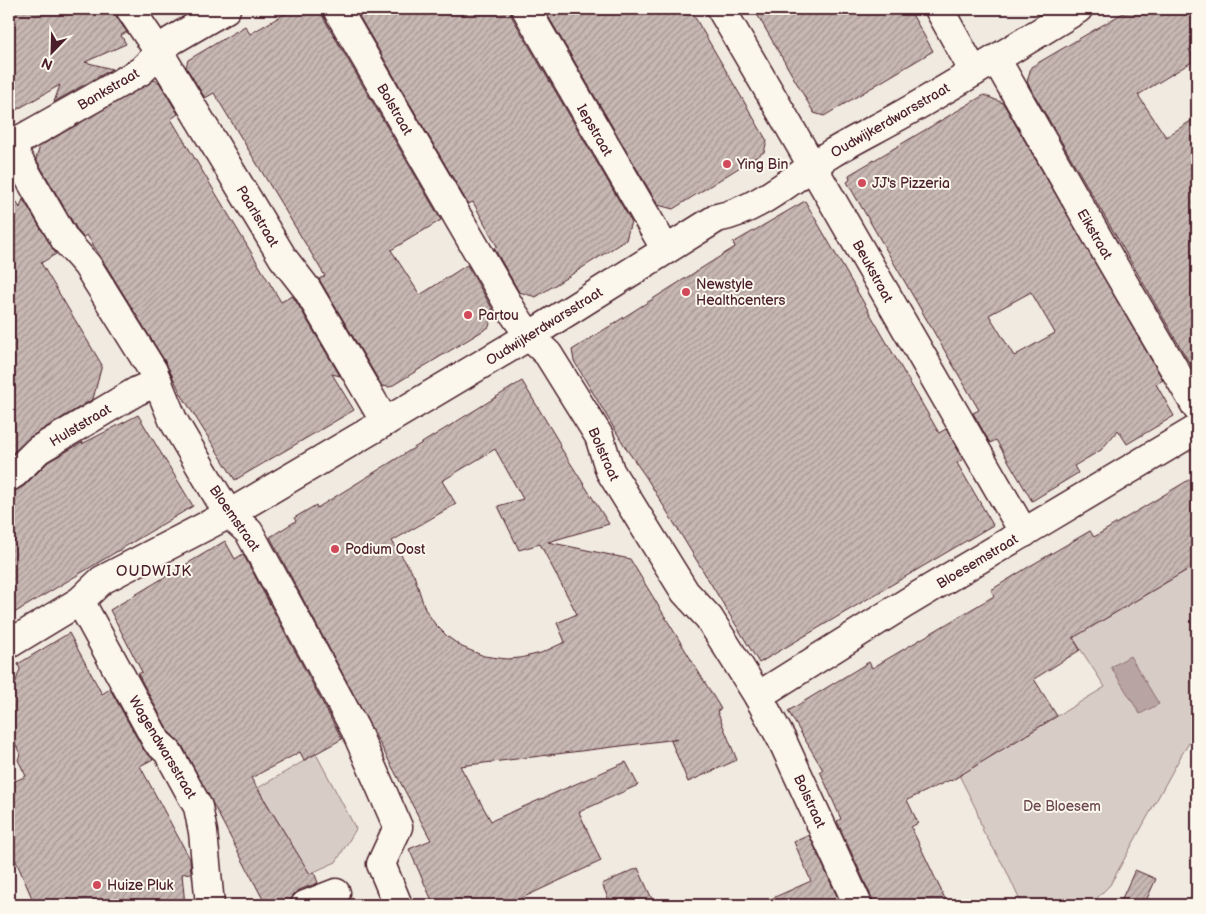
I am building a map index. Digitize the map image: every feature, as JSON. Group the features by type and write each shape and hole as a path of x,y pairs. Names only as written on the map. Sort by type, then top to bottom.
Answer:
{"street":[{"name":"Paarlstraat","path":"130,9 159,52 284,258 307,289 385,422"},
{"name":"Bankstraat","path":"9,146 141,71 171,41 226,9"},
{"name":"Bolstraat","path":"337,9 514,314 529,336 548,354 599,436 610,471 685,592 709,618 758,696 782,740 858,905"},
{"name":"Iepstraat","path":"526,9 666,250"},
{"name":"Beukstraat","path":"721,9 1024,533"},
{"name":"Eikstraat","path":"938,9 985,66 1107,254 1197,408"},
{"name":"Oudwijkerdwarsstraat","path":"9,644 80,601 102,580 229,514 529,336 717,218 734,215 789,183 812,164 985,66 1078,9"},
{"name":"Bloemstraat","path":"9,146 65,240 87,265 152,371 173,420 229,514 249,532 355,729 398,827 381,864 398,905"},
{"name":"Hulststraat","path":"9,477 38,450 137,391 158,382"},
{"name":"Bloesemstraat","path":"758,696 906,602 1197,429"},
{"name":"Wagendwarsstraat","path":"80,601 157,742 168,752 198,807 203,832 210,905"},
{"path":"305,905 336,893"}],"green space":[{"name":"De Bloesem","path":"1197,564 1197,731 1182,754 1110,885 1090,905 1022,905 1005,868 983,831 976,809 955,767 978,764 1105,687 1072,636 1093,626"},
{"path":"316,754 356,829 336,862 309,874 258,788"}],"shaded area":[{"path":"1130,656 1159,704 1140,714 1111,667"}],"building":[{"path":"9,9 115,9 117,18 127,32 121,35 126,44 85,62 112,69 54,102 60,85 9,114"},
{"path":"293,9 321,9 323,17 441,220 391,250 420,295 467,265 493,310 489,327 390,387 382,386 319,279 325,276 214,93 205,98 186,67 188,60 245,26 250,34"},
{"path":"355,9 510,9 512,17 631,221 626,240 536,297 519,292 494,248 497,246 473,202 468,204"},
{"path":"544,9 690,9 767,141 764,152 673,209 658,205"},
{"path":"754,9 909,9 933,51 824,116 814,113"},
{"path":"1130,9 1197,9 1197,45 1189,50 1195,60 1138,95 1166,137 1197,117 1197,220 1190,224 1197,237 1197,360 1190,364 1027,82 1031,67"},
{"path":"154,80 159,82 178,114 171,119 281,302 292,296 294,298 340,376 332,374 354,410 235,480 181,394 166,363 87,235 83,237 78,231 36,159 40,146"},
{"path":"984,95 1003,103 1163,380 1156,384 1174,416 1127,444 1118,430 1101,450 1074,466 1078,473 1032,501 996,440 990,443 973,413 979,410 847,182 850,180 849,175","holes":["1031,292 1055,333 1014,356 989,315"]},
{"path":"9,190 20,208 23,199 56,254 41,263 102,365 93,399 30,437 9,457"},
{"path":"805,201 939,433 946,429 963,459 957,463 993,525 759,663 646,477 627,450 574,361 572,350 735,247 733,243"},
{"path":"522,381 559,445 609,524 548,542 630,559 721,709 717,711 737,760 688,782 671,741 677,739 460,766 491,821 626,762 638,785 579,812 601,861 520,899 522,905 434,905 409,849 431,840 270,537 296,521 294,518 316,505 317,508","holes":["495,449 523,499 498,506 519,550 540,544 577,614 557,623 565,642 541,653 506,659 484,656 462,647 435,624 425,609 414,575 392,541 456,504 442,481"]},
{"path":"138,415 193,506 9,616 9,492 24,486 48,462 83,442 82,444"},
{"path":"1197,475 1197,564 1073,638 1080,650 1034,679 1057,716 951,781 907,800 918,823 911,827 948,905 873,905 872,898 837,821 841,819 820,771 823,770 788,711 869,662 872,668 994,596 991,590 1090,531 1094,537"},
{"path":"225,541 235,559 243,554 342,739 304,760 300,752 251,778 310,874 314,872 318,883 299,890 293,895 290,905 266,905 182,745 169,732 138,674 142,672 110,610"},
{"path":"69,633 102,694 110,689 143,749 153,759 140,766 190,859 191,873 182,874 185,905 35,905 9,845 9,784 26,776 18,760 20,754 9,730 9,701 20,669 18,664"},
{"path":"809,835 841,905 757,905 811,881 794,842"},
{"path":"638,868 652,899 639,905 611,905 602,884"},
{"path":"1135,870 1156,879 1144,905 1119,905"}],"place":[{"name":"Ying Bin","path":"727,164"},
{"name":"JJ's Pizzeria","path":"862,183"},
{"name":"Newstyle Healthcenters","path":"686,292"},
{"name":"Partou","path":"468,315"},
{"name":"Podium Oost","path":"335,549"},
{"name":"Huize Pluk","path":"97,885"}],"district":[{"name":"OUDWIJK","path":"154,571"}]}
